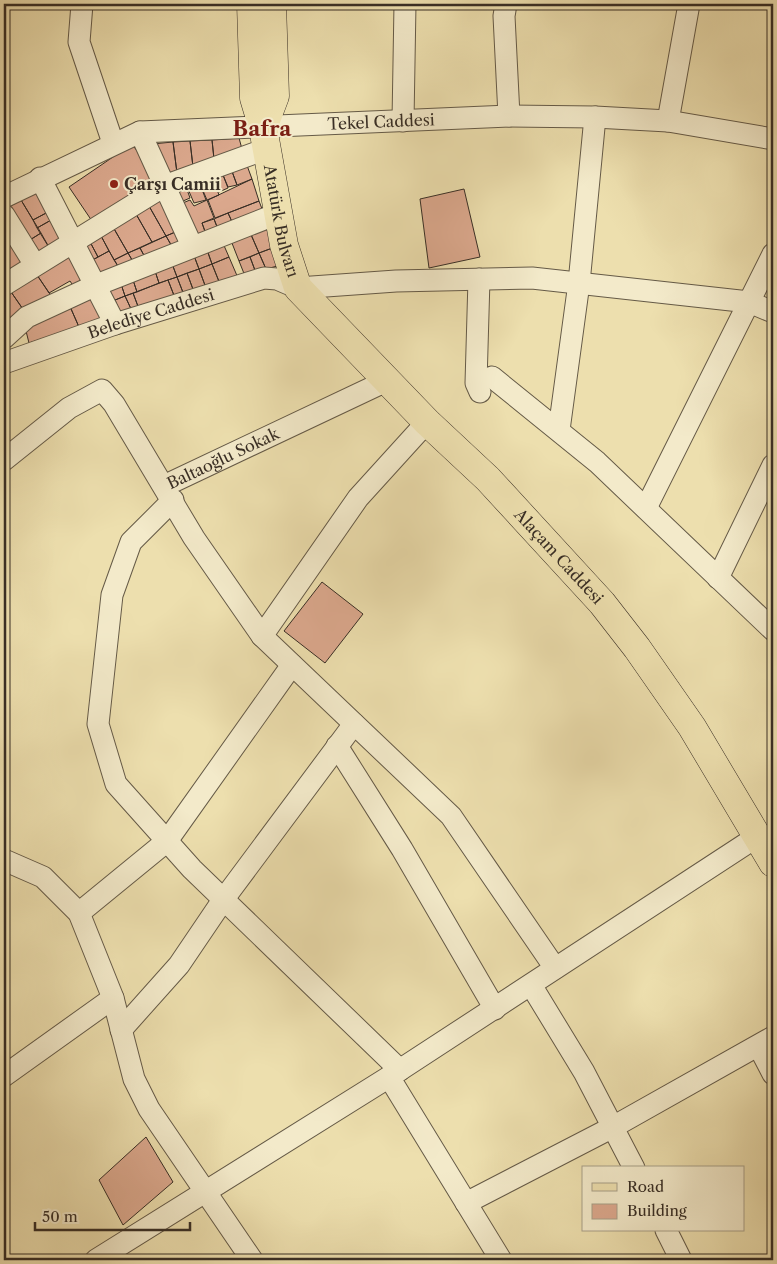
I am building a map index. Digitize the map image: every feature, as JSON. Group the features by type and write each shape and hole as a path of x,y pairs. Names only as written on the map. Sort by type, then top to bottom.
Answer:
{"main road":[{"name":"Atatürk Bulvarı","path":"251,4 254,98 265,138 277,214 298,288"},
{"path":"265,138 276,96 272,4"},
{"name":"Alaçam Caddesi","path":"298,288 386,381 488,479 602,603 637,648 692,727 768,850"}],"street":[{"path":"82,4 79,42 113,144"},
{"path":"403,121 405,4"},
{"path":"506,4 504,16 509,116"},
{"path":"668,121 690,4"},
{"name":"Tekel Caddesi","path":"4,197 40,178 140,132 265,138 403,121 509,116 595,117 668,121 773,139"},
{"path":"558,430 579,283 595,117"},
{"path":"140,132 192,246"},
{"path":"4,285 164,186 265,138"},
{"path":"40,178 115,324"},
{"path":"4,338 27,317 94,286 277,214"},
{"path":"4,215 34,265"},
{"path":"646,508 773,254"},
{"name":"Belediye Caddesi","path":"4,363 115,324 264,278 277,279 298,288"},
{"path":"298,288 396,281 532,278 749,302 773,312"},
{"path":"479,279 476,383 486,384 558,430 646,508 773,630"},
{"name":"Baltaoğlu Sokak","path":"4,460 69,408 102,390 114,404 169,493 386,381"},
{"path":"262,636 358,498 427,422"},
{"path":"718,578 773,465"},
{"path":"501,1260 466,1204 394,1074 223,900 116,784 98,724 112,595 131,542 169,493 194,538 262,636 451,816 555,968"},
{"path":"79,913 167,841 292,665"},
{"path":"122,1030 180,965 223,900 354,724"},
{"path":"337,746 402,849 495,1009"},
{"path":"96,1260 394,1074 555,968 768,850"},
{"path":"4,860 43,877 79,913 112,998 134,1079 149,1109 207,1191 248,1258"},
{"path":"531,985 584,1072 633,1166"},
{"path":"4,1076 112,998"},
{"path":"466,1204 612,1127 766,1042 773,1074"},
{"path":"667,1232 681,1260"}],"building":[{"path":"239,138 242,149 214,159 212,140"},
{"path":"212,140 214,159 193,167 190,141"},
{"path":"190,141 193,167 177,173 173,142"},
{"path":"173,142 177,173 164,177 152,144"},
{"name":"Çarşı Camii","path":"132,144 158,180 94,224 69,187"},
{"path":"245,160 252,179 237,185 230,166"},
{"path":"230,166 237,185 228,187 221,170"},
{"path":"221,170 228,188 219,192 211,173"},
{"path":"211,173 219,195 207,200 198,179"},
{"path":"198,179 206,200 194,203 185,182"},
{"path":"252,179 259,201 215,218 208,200"},
{"path":"184,181 190,198 176,204 169,187"},
{"path":"464,189 480,257 429,268 420,199"},
{"path":"36,191 48,212 33,220 21,200"},
{"path":"165,197 180,230 166,236 149,206"},
{"path":"21,200 41,233 25,243 4,210"},
{"path":"190,200 194,206 207,200 214,218 202,223 207,237 195,242 178,205"},
{"path":"259,201 264,214 234,226 228,213"},
{"path":"149,206 166,236 152,242 136,214"},
{"path":"48,212 53,219 37,228 33,220"},
{"path":"228,213 234,226 219,232 214,219"},
{"path":"136,214 152,242 128,253 113,227"},
{"path":"53,219 65,240 50,249 37,228"},
{"path":"214,219 219,232 207,237 202,223"},
{"path":"4,222 27,262 4,277"},
{"path":"267,223 275,247 259,253 249,230"},
{"path":"113,227 128,253 114,260 100,234"},
{"path":"180,230 187,244 174,250 166,236"},
{"path":"249,230 259,253 239,261 230,238"},
{"path":"41,233 50,249 34,259 25,243"},
{"path":"100,234 109,251 98,257 89,240"},
{"path":"166,236 174,250 147,261 140,248"},
{"path":"89,240 98,257 87,263 78,247"},
{"path":"222,241 229,257 212,264 206,247"},
{"path":"206,247 212,264 199,269 193,253"},
{"path":"275,247 281,265 266,269 259,253"},
{"path":"140,248 147,261 135,265 128,253"},
{"path":"71,249 90,284 76,290 70,281 49,293 35,272"},
{"path":"109,251 121,271 97,281 87,263"},
{"path":"128,253 135,265 121,271 114,260"},
{"path":"193,253 199,269 177,277 171,261"},
{"path":"259,253 266,269 256,273 250,257"},
{"path":"229,257 238,278 220,284 212,264"},
{"path":"250,257 256,273 245,276 239,261"},
{"path":"171,261 177,277 159,283 154,268"},
{"path":"212,264 220,284 206,288 199,269"},
{"path":"154,268 159,283 137,292 132,277"},
{"path":"199,269 206,288 194,292 187,273"},
{"path":"35,272 52,297 27,315 9,289"},
{"path":"187,273 194,292 184,295 177,277"},
{"path":"132,277 137,292 125,296 120,281"},
{"path":"177,277 184,295 175,298 168,280"},
{"path":"168,280 175,298 139,309 133,293"},
{"path":"120,281 125,296 108,303 101,288"},
{"path":"9,289 27,315 4,332 4,293"},
{"path":"93,290 106,318 79,327 68,302"},
{"path":"133,293 139,309 132,311 125,296"},
{"path":"125,296 132,311 121,314 115,300"},
{"path":"68,302 79,327 29,343 24,323"},
{"path":"322,582 363,614 325,663 284,631"},
{"path":"146,1137 173,1182 123,1225 99,1180"}],"place":[{"name":"Çarşı Camii","path":"114,184"}],"district":[{"name":"Bafra","path":"262,129"}]}
